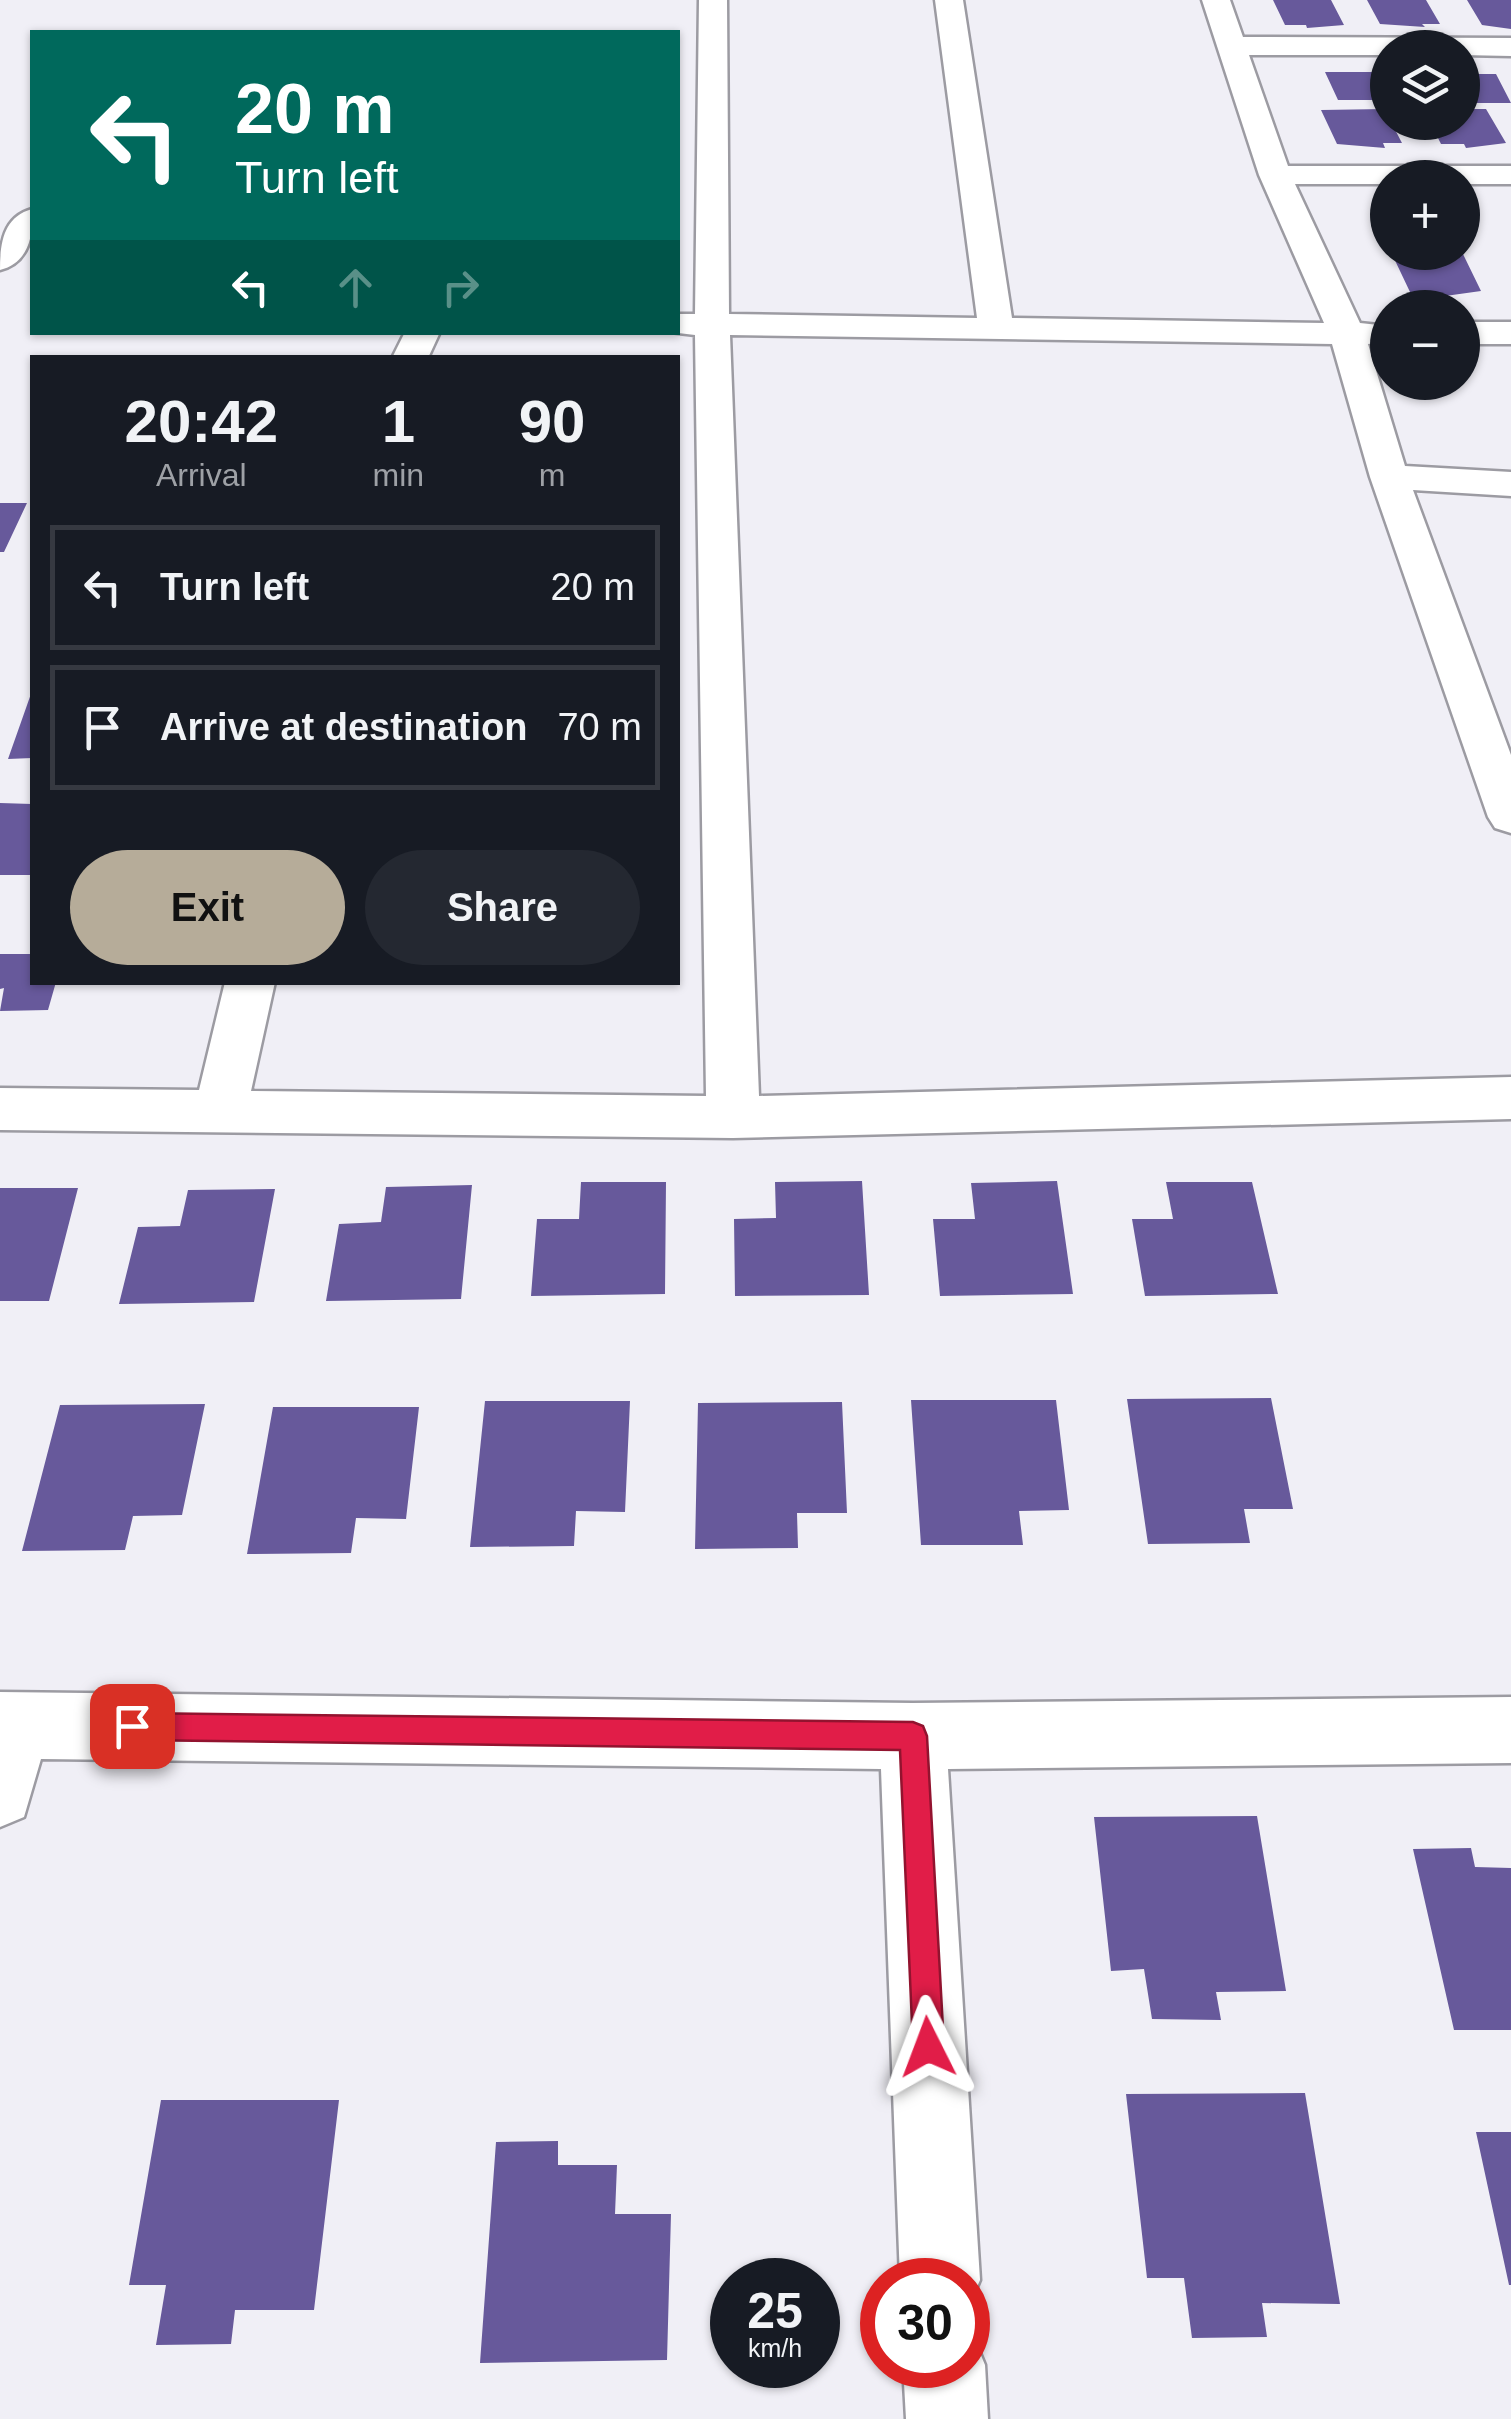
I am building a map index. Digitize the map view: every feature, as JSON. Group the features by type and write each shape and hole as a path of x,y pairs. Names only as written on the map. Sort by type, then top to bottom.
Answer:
{"street":[{"path":"713,0 694,324 733,1117"},
{"path":"949,0 996,329"},
{"path":"1216,0 1275,175 1348,334 1389,477 1500,748 1511,817"},
{"path":"1231,46 1511,47"},
{"path":"1275,175 1511,175"},
{"path":"0,260 30,222"},
{"path":"694,324 1370,334"},
{"path":"1480,334 1511,333"},
{"path":"1389,477 1511,484"},
{"path":"221,1110 249,985"},
{"path":"0,1108 733,1117 1511,1098"},
{"path":"0,1793 8,1725 913,1736 1511,1730"},
{"path":"913,1736 939,2258"},
{"path":"945,2388 947,2419"}],"building":[{"path":"1273,0 1331,0 1344,25 1285,25"},
{"path":"1367,0 1426,0 1440,24 1380,24"},
{"path":"1467,0 1511,0 1511,29 1482,25"},
{"path":"1325,72 1370,72 1370,100 1338,100"},
{"path":"1480,74 1496,74 1511,103 1480,103"},
{"path":"1370,109 1370,140 1402,143 1383,143 1385,148 1337,144 1321,110"},
{"path":"1480,109 1486,109 1506,143 1466,148 1464,144 1441,144 1439,140 1480,140"},
{"path":"1400,270 1471,270 1481,291 1480,290 1409,290"},
{"path":"0,503 27,503 4,552 0,552"},
{"path":"30,697 30,758 8,759"},
{"path":"0,803 30,804 30,875 0,875"},
{"path":"0,954 30,954 30,985 55,985 48,1010 0,1011 4,988 0,989"},
{"path":"862,1181 869,1295 735,1296 734,1219 776,1218 775,1182"},
{"path":"1057,1181 1073,1294 940,1296 933,1219 975,1219 971,1183"},
{"path":"581,1182 666,1182 665,1294 531,1296 537,1219 579,1219"},
{"path":"1166,1182 1252,1182 1278,1294 1145,1296 1132,1219 1173,1219"},
{"path":"472,1185 461,1299 326,1301 339,1224 381,1222 386,1187"},
{"path":"0,1188 78,1188 49,1301 0,1301"},
{"path":"275,1189 254,1302 119,1304 138,1227 180,1226 188,1190"},
{"path":"1271,1398 1293,1509 1244,1509 1250,1543 1148,1544 1127,1399"},
{"path":"911,1400 1056,1400 1069,1510 1019,1511 1023,1545 921,1545"},
{"path":"485,1401 630,1401 625,1512 576,1511 574,1546 470,1547"},
{"path":"842,1402 847,1513 797,1513 798,1548 695,1549 698,1403"},
{"path":"205,1404 182,1515 133,1516 125,1550 22,1551 60,1405"},
{"path":"273,1407 419,1407 406,1519 356,1518 351,1553 247,1554"},
{"path":"1257,1816 1286,1991 1216,1992 1221,2020 1152,2019 1144,1969 1111,1971 1094,1817"},
{"path":"1471,1848 1475,1867 1511,1868 1511,2030 1454,2030 1413,1849"},
{"path":"1305,2093 1340,2304 1262,2303 1267,2337 1192,2338 1184,2278 1147,2278 1126,2094"},
{"path":"161,2100 339,2100 314,2310 235,2310 231,2344 156,2345 166,2285 129,2285"},
{"path":"1476,2132 1511,2132 1511,2285 1509,2285"},
{"path":"558,2141 558,2165 617,2165 615,2214 671,2214 667,2360 480,2363 496,2142"}],"route":[{"path":"132,1726 913,1736 928,2047"}]}
